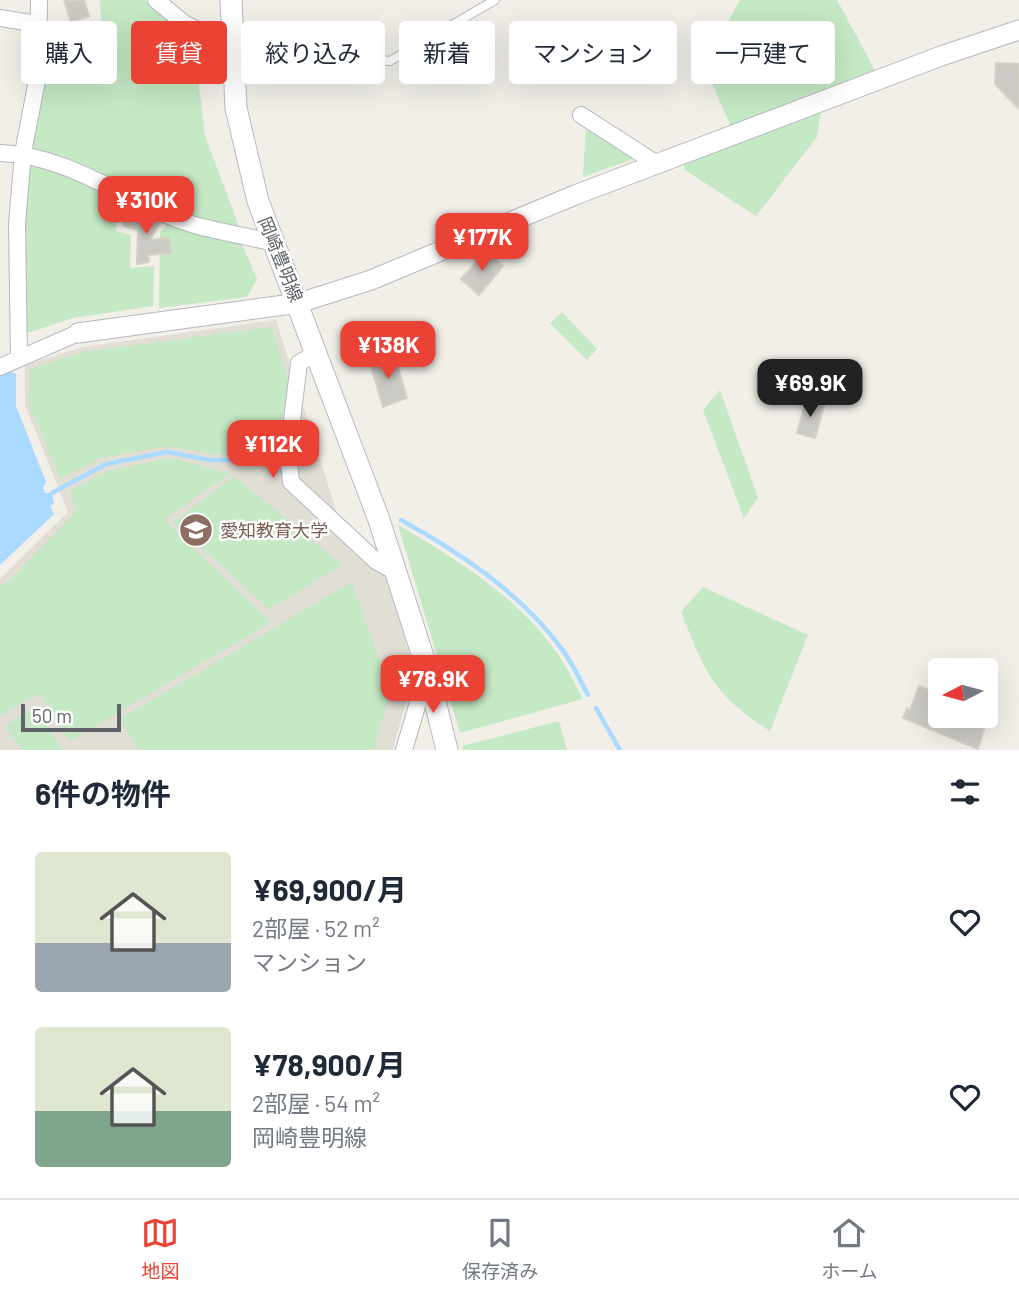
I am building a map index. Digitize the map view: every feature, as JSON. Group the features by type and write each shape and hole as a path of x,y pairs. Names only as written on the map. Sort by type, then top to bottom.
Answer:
{"main road":[{"name":"岡崎豊明線","path":"231,0 236,108 244,148 274,243 318,352 396,572 427,669 447,750"}],"street":[{"path":"36,21 39,0"},
{"path":"156,0 185,24 232,46"},
{"path":"0,18 21,22"},
{"path":"0,367 78,333 299,303 371,280 657,164 941,56 1019,30"},
{"path":"19,358 17,224 23,153 36,84"},
{"path":"581,115 657,164"},
{"path":"0,153 23,153 68,166 172,218 274,243"},
{"path":"318,352 299,363 288,452 291,482 376,561 396,572"},
{"path":"404,750 427,669"}],"lane":[{"path":"232,46 390,61 495,0"}],"shaded area":[{"name":"愛知教育大学","path":"276,320 348,548 388,576 414,672 393,750 0,750 0,579 68,512 25,405 25,365 82,347"}],"green space":[{"path":"100,0 145,0 170,21 131,21 131,84 199,84 205,136 240,229 172,211 72,160 30,150 37,84 117,84 117,21 101,21"},
{"path":"740,0 837,0 876,72 732,129 712,84 835,84 835,21 728,21"},
{"path":"821,110 817,137 756,216 685,170 684,163"},
{"path":"586,124 636,158 583,177"},
{"path":"29,162 66,171 120,202 116,231 131,235 130,268 154,266 153,306 73,318 25,334 23,226"},
{"path":"169,223 241,242 257,279 247,297 159,308 160,232"},
{"path":"562,312 597,349 587,360 550,323"},
{"path":"272,327 291,391 283,408 280,428 283,467 261,453 216,455 168,446 101,458 60,479 29,404 30,369 83,352"},
{"path":"720,390 758,498 744,518 703,410"},
{"path":"171,458 230,473 164,520 271,622 70,741 39,693 0,716 0,586 8,582 76,512 70,491 106,471"},
{"path":"234,476 342,565 269,609 173,522"},
{"path":"398,525 463,565 505,597 542,633 568,670 583,699 460,733"},
{"path":"352,582 390,691 374,750 139,750 120,719"},
{"path":"703,587 808,635 770,731 723,693 698,652 681,612"},
{"path":"35,707 63,750 22,750 5,726"},
{"path":"559,721 567,750 463,750 462,746"}],"water":[{"path":"5,369 16,374 16,406 46,482 43,488 45,493 52,493 54,504 50,506 54,514 0,565 0,372"}],"building":[{"path":"64,0 84,0 89,16 71,21"},
{"path":"996,63 1019,64 1019,109 995,84"},
{"path":"125,207 160,223 150,240 169,238 171,253 148,255 149,262 137,264 138,230 125,227 122,221"},
{"path":"486,251 503,266 479,295 461,279"},
{"path":"394,355 407,398 383,407 370,363"},
{"path":"806,401 824,406 815,438 797,433"},
{"path":"919,686 928,689 928,728 984,728 978,749 903,718 907,708 910,710"}],"waterway":[{"path":"52,493 106,464 167,452 210,460 259,460 287,475"},
{"path":"401,520 467,560 527,609 565,653 588,695"},
{"path":"596,708 620,750"}],"place":[{"name":"愛知教育大学","path":"196,530"}]}
